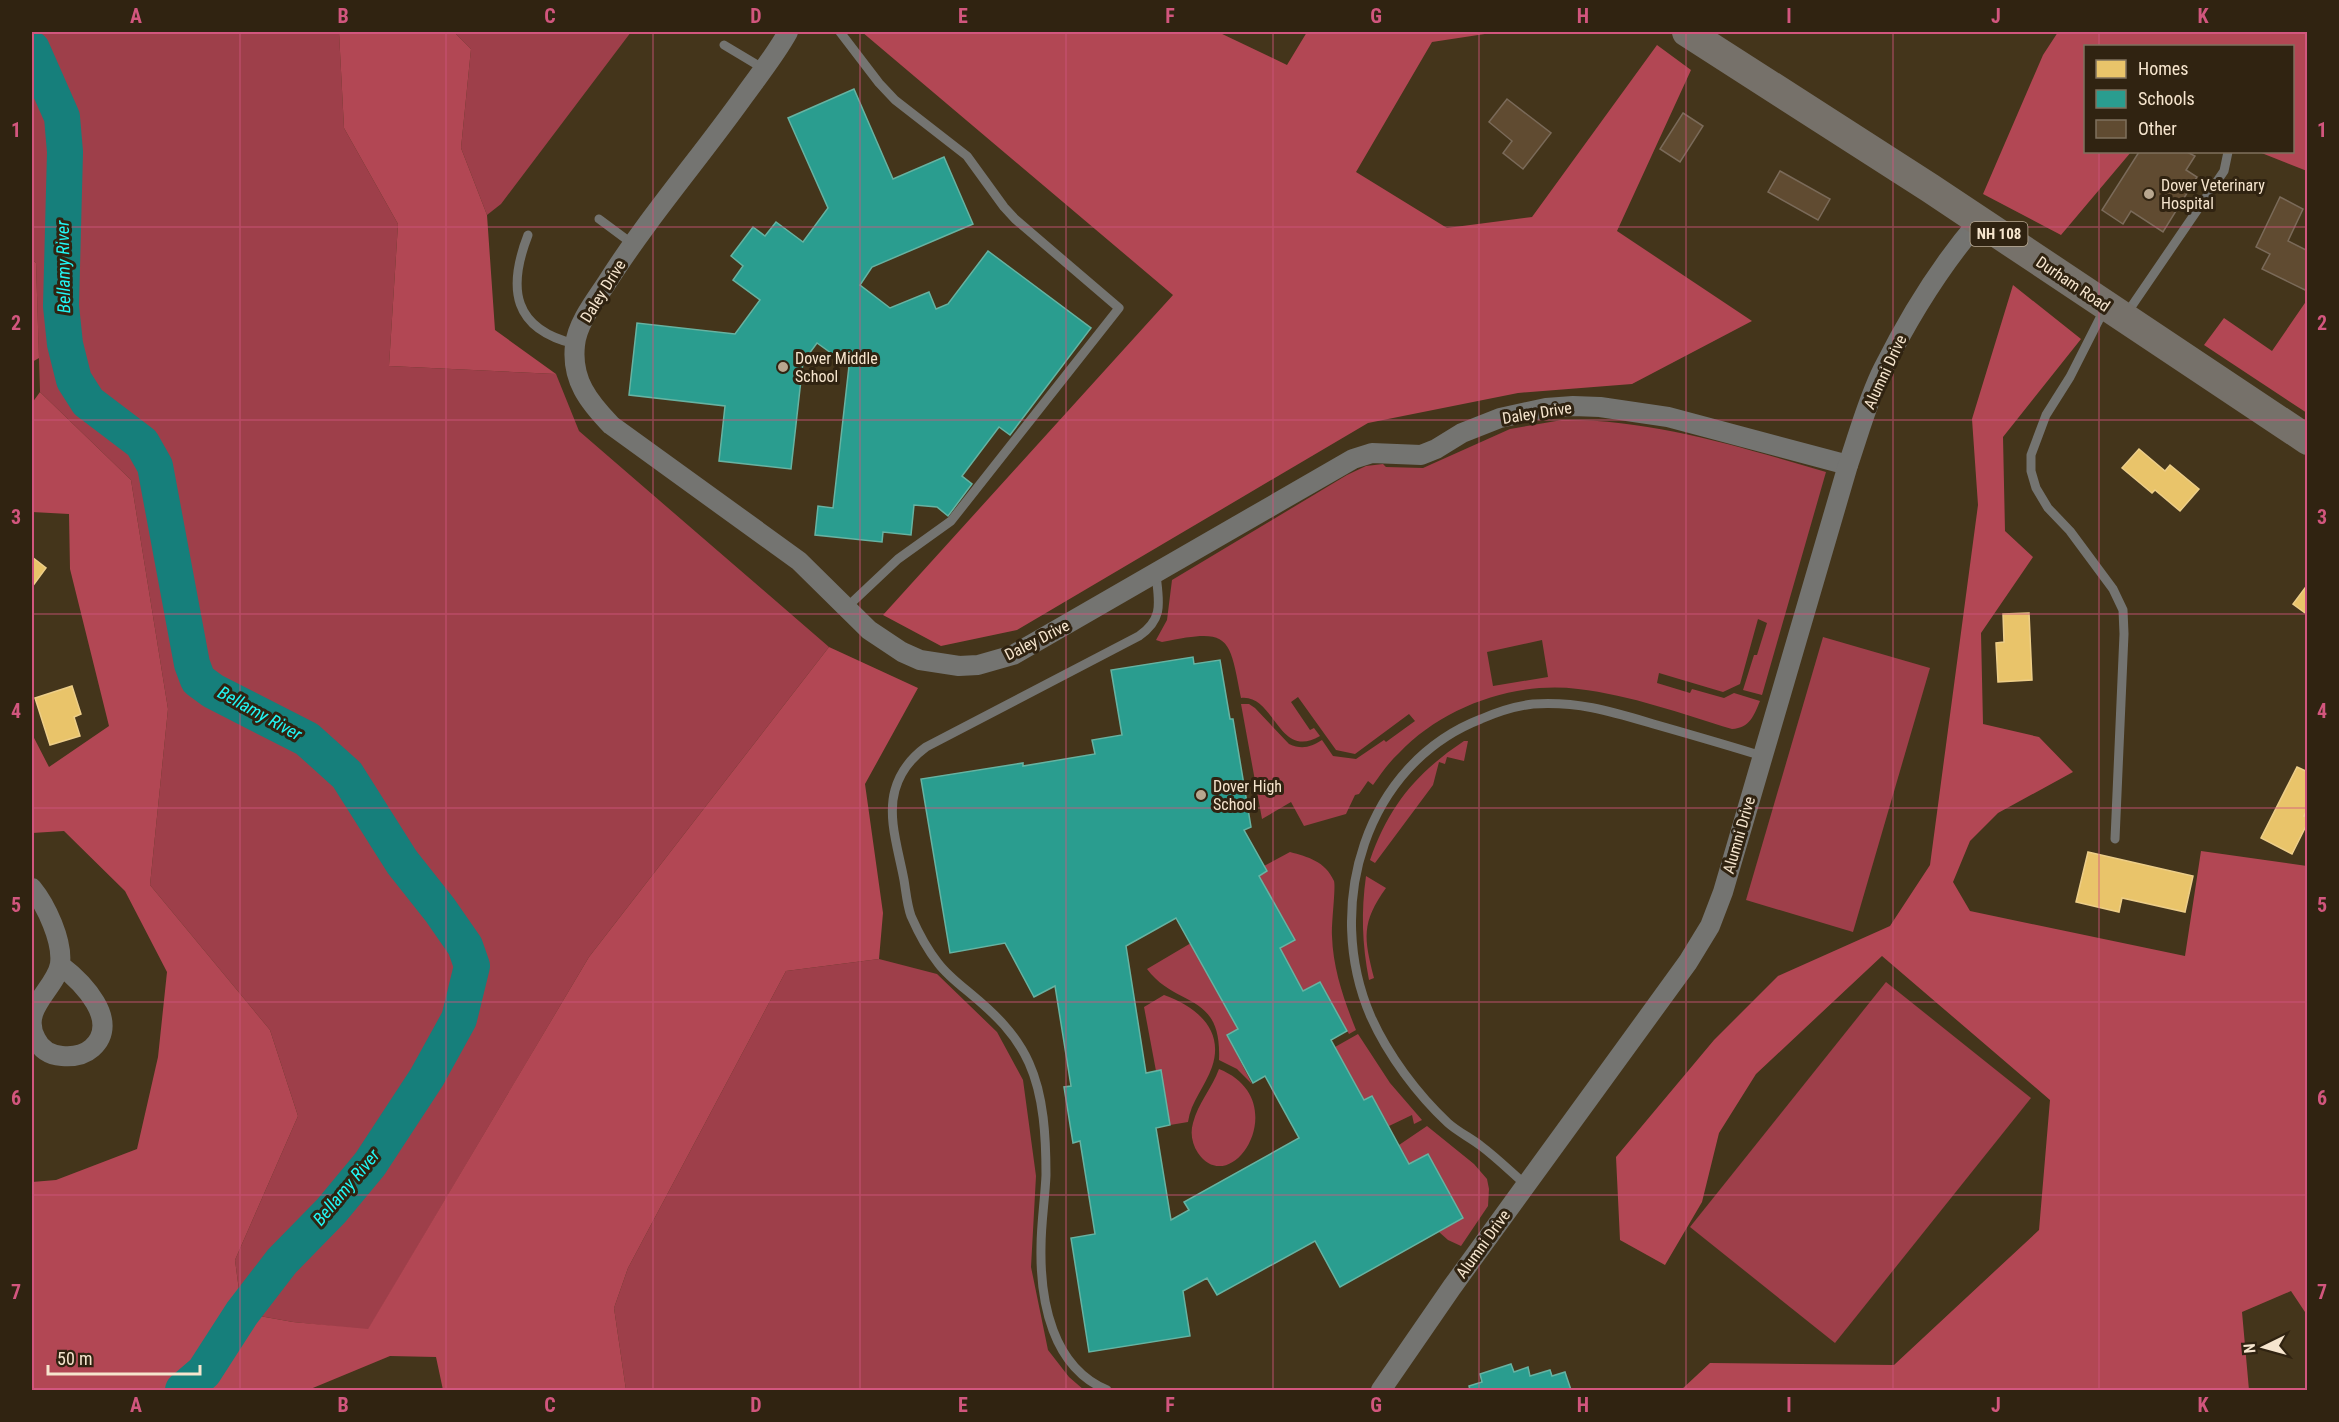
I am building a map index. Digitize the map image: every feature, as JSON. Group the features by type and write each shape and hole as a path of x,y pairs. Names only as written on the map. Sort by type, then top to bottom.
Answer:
{"main road":[{"name":"Durham Road","path":"1687,32 1979,221 2307,440"}],"street":[{"name":"Daley Drive","path":"788,32 764,69 634,244 589,310 575,344 575,366 581,389 592,406 611,425 799,561 869,630 902,652 920,660 940,664 978,665 1013,655 1156,575 1353,459 1372,453 1421,455 1490,422 1519,412 1546,408 1600,407 1668,417 1848,465"},
{"name":"Alumni Drive","path":"1381,1390 1700,944 1724,892 1848,465 1883,370 1914,314 1955,249 1979,221"},
{"path":"32,888 51,920 60,965 36,1008 32,1020 32,1033 39,1045 48,1052 72,1057 85,1053 94,1046 102,1026 99,1011 91,994 78,979 60,965"}],"lane":[{"path":"840,32 895,100 967,156 1015,219 1119,308 951,521 898,559 846,608"},
{"path":"724,45 764,69"},
{"path":"2115,839 2124,634 2123,610 2113,589 2036,488 2031,471 2031,455 2046,415 2070,377 2115,312 2224,171 2229,153"},
{"path":"599,219 634,244"},
{"path":"528,235 518,265 517,285 525,314 533,325 544,333 557,340 575,344"},
{"path":"1107,1390 1086,1379 1074,1368 1065,1356 1053,1330 1042,1282 1041,1246 1046,1173 1041,1105 1032,1071 1021,1047 1002,1021 939,965 924,942 910,914 892,804 900,776 908,764 926,747 1153,626 1160,604 1156,575"},
{"path":"1526,1185 1483,1148 1449,1124 1412,1083 1371,1018 1359,986 1352,952 1350,922 1354,878 1363,844 1388,793 1408,768 1443,737 1467,724 1530,704 1564,703 1594,706 1762,756"}],"shaded area":[{"path":"32,32 339,32 344,128 398,224 389,366 556,374 579,431 829,647 589,957 368,1330 293,1322 242,1313 235,1260 298,1116 270,1030 150,885 168,709 131,480 40,392 36,263 32,259"},
{"path":"339,32 454,32 471,49 461,148 487,215 495,330 556,374 389,366 398,224 344,128"},
{"path":"454,32 631,32 501,204 487,215 461,148 471,49"},
{"path":"862,32 1218,32 1287,65 1307,32 1498,32 1432,42 1356,172 1447,228 1532,217 1657,45 1691,70 1617,231 1752,321 1632,384 1518,393 1368,423 1017,630 941,646 883,615 1173,295"},
{"path":"2058,32 2307,32 2307,171 2262,153 2294,153 2294,45 2084,45 2084,153 2130,153 2061,235 1983,194 2043,55"},
{"path":"32,259 36,263 39,358 32,362"},
{"path":"2013,285 2081,339 2003,437 2005,531 2033,557 1981,633 1983,724 2039,737 2073,772 1998,813 1970,841 1953,882 1970,911 2185,956 2201,851 2307,866 2307,1315 2291,1291 2242,1312 2249,1390 1681,1390 1710,1363 1894,1365 2039,1230 2050,1100 1882,956 1756,1074 1719,1133 1702,1202 1665,1265 1620,1240 1616,1157 1714,1040 1778,976 1890,926 1930,865 1978,505 1972,419"},
{"path":"2307,300 2307,413 2204,345 2224,318 2272,351"},
{"path":"40,392 131,480 168,709 150,885 270,1030 298,1116 235,1260 242,1313 293,1322 368,1329 589,957 829,647 918,688 865,784 883,913 879,959 786,971 628,1268 614,1308 626,1390 443,1390 436,1357 390,1356 308,1390 32,1390 32,1182 56,1180 137,1149 158,1057 167,972 125,891 64,831 32,833 32,734 49,767 109,726 70,569 69,514 32,512 32,403"},
{"path":"1562,420 1629,424 1696,436 1826,472 1762,695 1743,690 1767,623 1758,619 1740,684 1723,692 1659,673 1657,683 1690,693 1692,689 1724,698 1734,693 1760,701 1753,716 1743,726 1732,729 1656,706 1598,692 1554,688 1529,689 1505,694 1458,710 1417,737 1392,760 1373,785 1368,781 1359,794 1355,795 1346,814 1304,826 1291,802 1262,819 1241,704 1249,704 1255,708 1289,744 1306,747 1322,740 1333,756 1356,759 1384,740 1386,742 1415,721 1409,714 1355,754 1336,750 1298,697 1291,702 1310,730 1314,728 1320,736 1306,741 1295,740 1286,734 1262,706 1252,700 1241,698 1233,661 1223,641 1214,637 1201,636 1162,642 1156,640 1167,620 1172,580 1347,475 1366,466 1383,464 1386,467 1423,468 1510,429","holes":["1542,640 1548,677 1493,686 1487,652"]},
{"path":"1823,637 1930,668 1853,932 1746,900"},
{"path":"1464,741 1468,741 1464,761 1447,757 1445,764 1439,762 1433,785 1375,863 1370,860 1386,823 1406,792 1418,778"},
{"path":"1290,852 1321,864 1334,881 1332,931 1334,960 1356,1030 1349,1034 1320,982 1303,991 1280,948 1294,940 1259,876 1264,866"},
{"path":"1366,876 1386,888 1372,911 1367,931 1368,952 1374,978 1369,980 1363,928"},
{"path":"1191,943 1238,1029 1227,1035 1252,1084 1237,1069 1219,1060 1218,1038 1213,1022 1205,1011 1159,982 1147,969"},
{"path":"879,959 937,974 997,1032 1023,1080 1036,1176 1031,1267 1048,1350 1069,1377 1084,1390 626,1390 614,1308 628,1268 786,971"},
{"path":"1886,982 2031,1098 1835,1343 1690,1227"},
{"path":"1164,995 1186,1006 1204,1021 1211,1030 1215,1053 1212,1067 1192,1107 1188,1122 1170,1125 1161,1071 1156,1071 1144,1007"},
{"path":"1358,1034 1390,1083 1422,1120 1414,1124 1412,1115 1389,1126 1372,1096 1364,1100 1335,1047"},
{"path":"1219,1069 1242,1084 1253,1102 1255,1122 1250,1141 1240,1156 1226,1165 1212,1165 1198,1153 1194,1146 1192,1127 1195,1116"},
{"path":"1427,1126 1474,1164 1487,1179 1488,1206 1461,1246 1448,1240 1439,1232 1463,1218 1428,1154 1409,1164 1399,1145"}],"building: Homes":[{"path":"2139,449 2165,471 2170,465 2199,489 2180,511 2155,490 2152,493 2122,468"},
{"path":"32,557 46,568 32,587"},
{"path":"2308,584 2308,615 2293,604"},
{"path":"2029,613 2032,680 1998,682 1996,643 2004,642 2003,614"},
{"path":"72,686 81,714 74,717 80,736 50,745 35,698"},
{"path":"2297,767 2308,772 2308,808 2304,816 2308,817 2308,822 2292,854 2261,838"},
{"path":"2088,852 2193,876 2185,912 2122,898 2119,912 2076,902"}],"building: Schools":[{"path":"854,89 893,179 944,157 973,224 872,267 860,285 890,308 929,292 936,309 948,304 988,251 1091,328 1010,435 999,427 962,476 972,484 948,516 937,507 914,505 911,535 883,532 882,542 815,535 818,506 833,508 849,366 817,343 803,362 791,469 719,461 725,406 629,395 637,323 735,334 760,300 733,280 743,266 731,256 753,227 765,236 776,222 803,242 828,208 788,118"},
{"name":"Dover High School","path":"1193,657 1194,664 1220,660 1230,719 1233,719 1251,827 1244,830 1267,871 1259,876 1295,940 1280,948 1303,991 1320,982 1347,1031 1331,1040 1364,1100 1372,1096 1409,1164 1428,1154 1463,1218 1340,1287 1315,1241 1217,1295 1207,1278 1183,1291 1190,1336 1089,1352 1071,1238 1095,1234 1080,1141 1073,1143 1064,1087 1071,1086 1055,986 1034,997 1005,943 950,953 921,779 1095,754 1092,740 1122,735 1111,670","holes":["1176,918 1238,1029 1227,1035 1253,1083 1265,1076 1299,1138 1184,1202 1189,1210 1171,1220 1156,1128 1170,1125 1161,1070 1146,1073 1126,946"]},
{"path":"1511,1364 1514,1372 1528,1367 1530,1376 1550,1370 1552,1376 1565,1372 1571,1390 1470,1390 1469,1386 1482,1382 1480,1374"}],"building: Other":[{"path":"1507,99 1551,133 1523,169 1503,153 1512,141 1489,122"},
{"path":"1683,113 1703,126 1680,162 1660,149"},
{"name":"Dover Veterinary Hospital","path":"2138,153 2189,153 2195,156 2186,170 2197,177 2163,232 2131,211 2123,224 2102,210"},
{"path":"1780,171 1830,199 1818,220 1768,192"},
{"path":"2280,197 2303,209 2288,241 2308,251 2308,285 2305,290 2262,269 2270,254 2256,247"}],"waterway":[{"name":"Bellamy River","path":"32,49 62,117 65,152 61,306 65,344 74,380 88,402 142,443 155,466 192,664 198,680 213,691 307,739 347,775 402,862 465,946 472,966 459,1019 427,1077 370,1164 331,1211 282,1261 242,1313 204,1372 183,1390"}],"place":[{"name":"Dover Veterinary Hospital","path":"2149,194"},
{"name":"Dover Middle School","path":"783,367"},
{"name":"Dover High School","path":"1201,795"}]}
